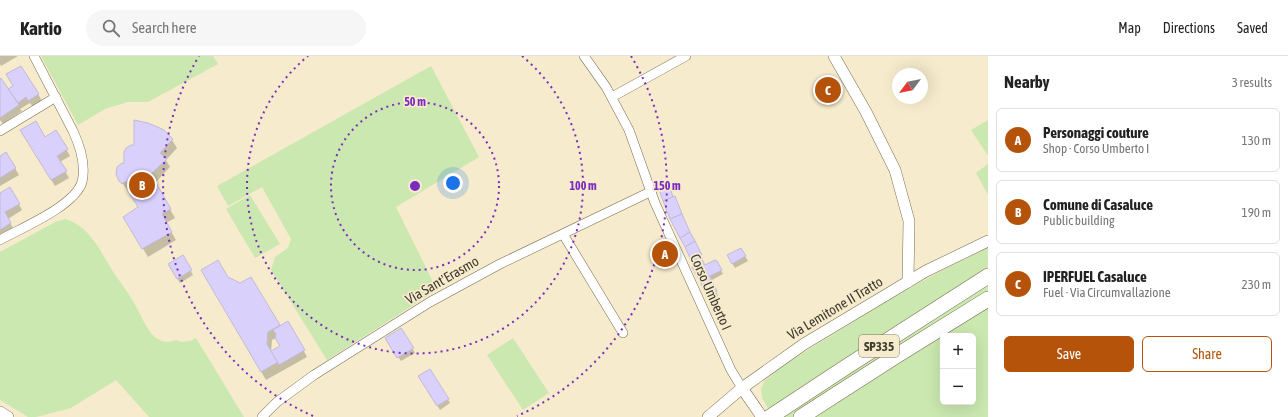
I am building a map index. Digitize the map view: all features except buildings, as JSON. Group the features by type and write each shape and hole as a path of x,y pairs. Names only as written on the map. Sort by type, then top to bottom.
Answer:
{"highway":[{"name":"SP335","path":"770,417 988,276"},
{"name":"SP335","path":"801,417 988,299"},
{"path":"896,356 988,310"}],"street":[{"path":"0,240 59,208 72,197 82,182 83,164 78,143 34,56"},
{"name":"Corso Umberto I","path":"584,56 606,87 629,130 652,191 655,203 731,370 742,388"},
{"path":"612,97 686,56"},
{"path":"834,56 866,112 895,170 909,220 908,282"},
{"path":"0,131 56,97"},
{"name":"Via Sant'Erasmo","path":"262,417 277,402 314,375 430,302 500,264 652,191"},
{"path":"563,234 623,333"},
{"name":"Via Lemitone II Tratto","path":"708,417 742,388 804,344 926,271 988,241"},
{"path":"742,388 762,417"},
{"path":"0,412 8,417"}],"green space":[{"path":"41,56 213,56 218,64 148,102 128,102 105,109 78,125"},
{"path":"431,66 479,157 396,207 437,290 327,360 271,270 275,257 288,248 291,239 262,187 228,206 217,186"},
{"path":"988,120 988,156 971,130"},
{"path":"988,164 988,195 976,173"},
{"path":"250,195 280,244 255,258 226,209"},
{"path":"65,219 81,227 93,240 132,299 152,335 165,342 176,340 181,342 190,341 196,338 244,417 149,417 116,380 71,408 36,417 28,417 0,400 0,252 55,222"},
{"path":"988,248 988,417 773,417 762,398 761,389 765,380 790,361 887,301 939,272"},
{"path":"513,338 549,393 523,410 487,355"}],"place":[{"name":"IPERFUEL Casaluce","path":"828,90"},
{"name":"Comune di Casaluce","path":"142,185"},
{"name":"Personaggi couture","path":"665,254"}]}
